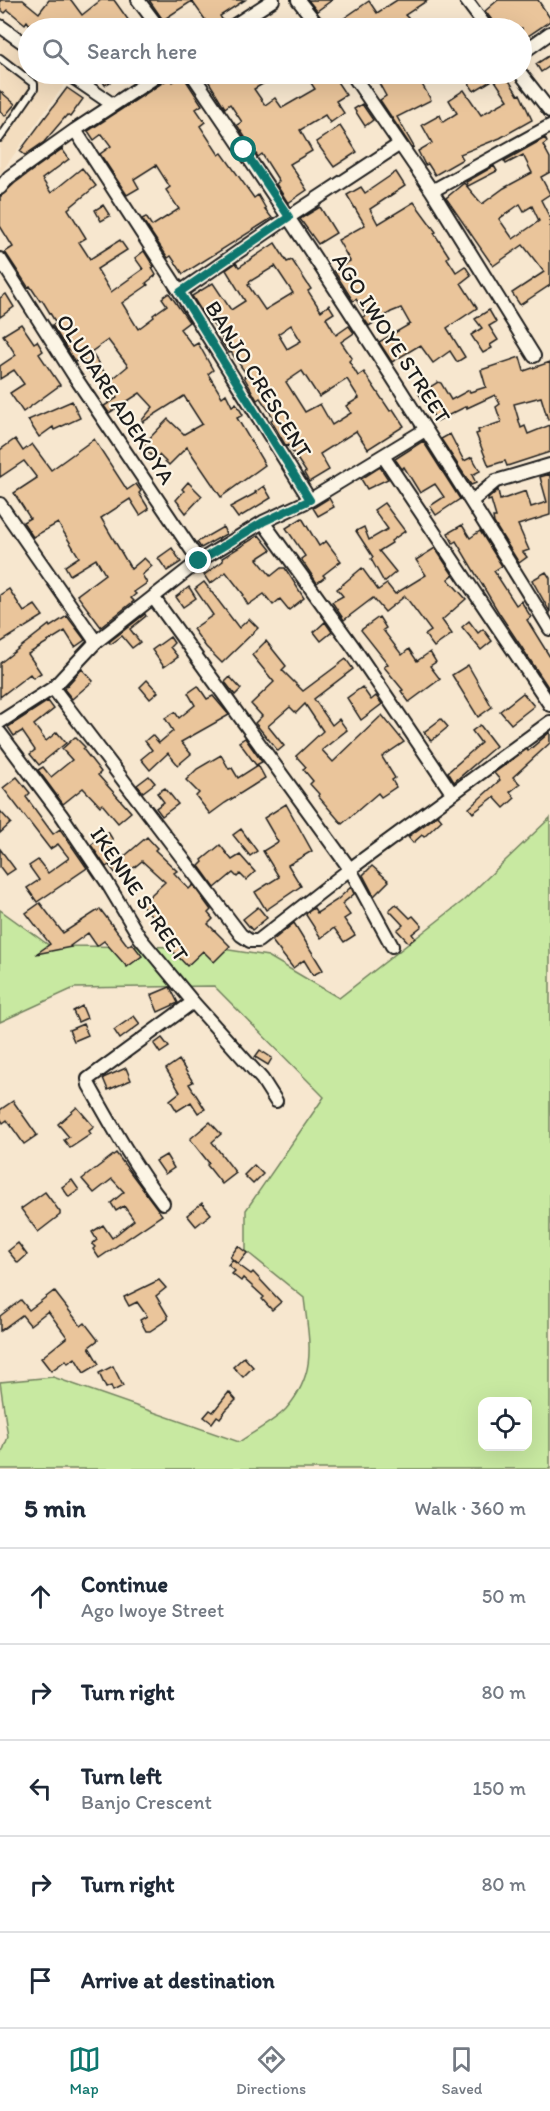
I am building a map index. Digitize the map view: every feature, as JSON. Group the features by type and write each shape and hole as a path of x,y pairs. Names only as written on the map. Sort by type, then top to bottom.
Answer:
{"street":[{"path":"138,0 152,18"},
{"path":"245,18 273,0"},
{"path":"298,0 312,18"},
{"path":"466,0 480,18"},
{"path":"0,26 18,39"},
{"path":"532,45 550,33"},
{"path":"82,84 111,104"},
{"path":"0,188 9,177 111,104 144,84"},
{"name":"AGO IWOYE STREET","path":"199,84 289,217 425,430 545,610 550,629"},
{"path":"359,84 432,192 534,357"},
{"path":"529,84 550,111"},
{"path":"432,192 550,126"},
{"name":"BANJO CRESCENT","path":"75,130 310,500"},
{"path":"180,292 400,144"},
{"name":"OLUDARE ADEKOYA","path":"0,259 75,377 199,561"},
{"path":"0,722 53,688 96,642 199,561 263,522 310,500 425,430"},
{"path":"383,456 550,705"},
{"path":"472,501 496,481 550,465"},
{"path":"0,504 96,642"},
{"path":"263,522 354,648 452,793"},
{"path":"153,597 350,869 392,946"},
{"path":"53,688 241,936 250,941 258,941 350,869 550,722"},
{"name":"IKENNE STREET","path":"0,733 62,816 106,881 140,938 262,1079 276,1101"},
{"path":"163,1203 122,1144 89,1085 88,1079 193,1002"}],"lane":[{"path":"0,58 18,72"},
{"path":"0,138 33,89 34,84"},
{"path":"0,122 7,127"}],"shaded area":[{"path":"0,35 18,48 18,84 65,84 0,174"}],"green space":[{"path":"550,818 550,1469 0,1469 0,1458 8,1437 0,1382 53,1377 239,1442 286,1409 303,1382 307,1369 309,1343 304,1298 246,1251 246,1210 324,1097 214,986 74,988 0,1022 0,910 50,946 210,947 268,956 339,998 463,901"}],"building":[{"path":"0,0 23,0 39,13 49,0 71,0 82,15 101,0 114,0 127,18 18,18 8,10 5,13 0,9"},
{"path":"149,0 245,0 220,16 221,18 204,18 192,1 166,18 162,18"},
{"path":"308,0 332,0 317,11"},
{"path":"397,0 428,0 405,15 408,18 344,18 369,1 377,13"},
{"path":"498,0 538,0 550,21 532,33 532,18 490,18 485,11"},
{"path":"550,55 550,66 541,72 536,64"},
{"path":"161,84 188,84 202,105 196,109 205,122 200,126 219,155 222,153 254,198 258,195 272,218 183,274 171,256 168,258 142,219 146,217 152,226 179,209 166,190 170,187 156,165 134,179 139,188 127,195 100,154 111,146 102,134 94,140 88,131"},
{"path":"210,84 263,84 254,89 265,105 275,98 282,108 315,89 312,84 339,84 346,95 336,101 344,113 330,123 325,115 300,130 312,151 290,164 307,190 288,203 276,184 279,181 262,154 258,157 237,125 242,122 230,104 225,108"},
{"path":"379,84 422,84 431,100 397,117 414,147 412,148 380,100 386,96"},
{"path":"469,84 486,84 474,91"},
{"path":"497,84 511,84 518,95 520,94 532,120 500,138 460,154 463,159 435,175 428,164 425,165 418,151 432,143 422,125 440,115 443,122 457,113 449,100 464,90 481,115 508,100"},
{"path":"67,88 83,99 70,117 67,115 44,142 25,155 20,151"},
{"path":"0,91 15,104 5,116 0,111"},
{"path":"362,104 373,120 365,126 354,109"},
{"path":"340,126 357,152 334,167 316,142"},
{"path":"545,138 547,142 543,145 550,158 550,172 541,177 550,194 541,200 550,218 550,285 520,305 512,293 544,272 523,245 493,266 446,198 464,183 482,204 504,188 532,173 523,155 506,164 504,161","holes":["520,204 524,211 532,206 539,221 513,239 499,219"]},
{"path":"62,149 69,159 42,179 51,193 82,168 96,186 68,209 86,238 79,242 90,259 120,240 127,250 97,269 111,292 143,269 135,258 144,251 156,275 146,283 148,285 122,303 138,329 167,305 162,298 169,293 189,322 180,329 193,346 198,343 213,370 208,374 222,397 226,394 232,406 236,403 243,415 237,418 265,465 221,497 187,447 169,465 159,455 155,459 142,446 168,419 184,434 202,424 184,396 143,422 142,420 153,407 140,393 109,413 104,406 117,398 109,385 106,387 93,369 90,372 82,358 75,362 52,325 56,323 42,300 40,301 30,286 28,287 5,252 13,247 0,226 0,197 15,183","holes":["108,340 128,366 110,381 91,352"]},
{"path":"494,166 497,171 468,186 466,182"},
{"path":"396,172 405,186 370,209 378,224 414,202 436,232 434,233 456,272 465,266 471,275 461,283 477,308 447,328 465,357 457,362 450,351 433,363 420,345 392,362 379,342 410,324 401,308 369,326 363,317 366,315 356,299 353,301 334,271 350,261 338,240 365,225 347,195 361,187 365,193"},
{"path":"103,205 110,216 101,221 95,210"},
{"path":"320,207 336,233 318,244 300,219"},
{"path":"275,243 287,262 292,260 311,289 308,291 321,311 329,305 334,313 326,318 336,335 349,326 354,333 341,342 352,358 349,361 358,376 364,372 390,411 393,409 404,426 368,449 356,431 320,454 329,470 309,482 304,473 306,472 288,445 286,446 271,420 274,418 260,398 257,400 244,377 247,375 231,352 229,353 207,314 204,315 192,296 213,283 231,310 245,301 226,270 236,263 239,267","holes":["275,266 293,293 265,310 248,285 249,282","291,325 301,341 287,349 278,334","302,371 319,397 347,379 359,398 346,406 351,413 332,425 320,404 305,412 286,382"]},
{"path":"6,294 14,307 0,317 0,298"},
{"path":"489,310 496,322 489,326 498,340 490,345 492,348 483,353 471,335 482,328 475,319"},
{"path":"21,324 34,343 37,341 43,351 39,354 60,385 23,412 10,393 24,384 14,370 0,379 0,366 16,355 3,335"},
{"path":"520,357 524,371 550,362 550,419 548,420 541,397 514,404 521,428 525,426 528,434 550,425 550,452 507,466 505,461 489,466 476,434 479,433 478,430 501,422 496,407 500,404 495,395 437,421 419,394 438,382 441,383 451,400 469,390 470,392 486,387 481,370"},
{"path":"72,401 80,418 54,430 53,427 39,437 28,420"},
{"path":"450,434 464,461 472,457 480,471 472,475 476,483 471,485 441,439"},
{"path":"15,439 23,451 32,444 51,470 94,439 127,490 136,484 141,491 139,493 149,509 140,515 130,499 101,518 131,569 144,558 152,566 142,575 147,583 134,592 136,594 131,598 134,601 101,627 77,595 105,574 96,559 70,575 65,566 79,557 58,523 33,537 23,522 30,518 14,493 37,478 24,461 0,477 0,450"},
{"path":"423,441 460,499 436,515 430,506 444,497 435,484 420,493 404,467 402,469 395,459"},
{"path":"380,467 388,479 367,489 361,479"},
{"path":"550,474 550,515 518,525 529,550 523,552 527,557 519,563 494,523 493,517 496,517 491,500 488,501 488,499 498,490 500,500 526,491 531,507 547,502 540,477"},
{"path":"188,482 202,496 186,513 176,500"},
{"path":"264,486 271,498 238,518 230,507"},
{"path":"329,498 334,507 318,516 313,508"},
{"path":"384,503 405,531 379,551 396,572 384,582 371,559 373,557 356,531 364,527 369,540 388,529 374,510"},
{"path":"302,518 319,546 326,541 341,561 323,575 325,577 317,583 301,559 305,556 286,528"},
{"path":"462,525 470,538 480,531 502,566 494,571 516,605 521,601 531,617 527,620 550,657 550,690 499,613 456,541 453,543 448,533"},
{"path":"223,527 226,534 201,548 197,542"},
{"path":"259,535 271,550 257,559 271,576 281,568 285,568 304,598 289,610 280,599 273,605 264,594 248,605 244,595 226,572 210,584 204,575 223,561 222,558"},
{"path":"172,548 181,562 167,571 158,558"},
{"path":"435,548 453,575 448,579 466,599 442,620 452,634 434,647 425,635 431,631 405,596 385,612 373,598 344,620 332,602 343,596 337,589 362,568 378,590 387,584 395,594 426,575 416,560"},
{"path":"546,572 550,578 550,612 532,580"},
{"path":"204,582 239,628 249,619 258,628 222,663 193,629 213,615 195,589"},
{"path":"189,587 196,598 183,607 176,597"},
{"path":"9,589 24,612 35,605 43,616 0,643 0,595"},
{"path":"145,614 146,616 130,629 140,642 132,648 122,636 111,644 109,642"},
{"path":"67,616 85,640 75,647 65,631 28,654 41,673 33,678 30,674 0,697 0,663 49,625 50,627"},
{"path":"379,617 386,628 383,630 402,655 409,649 417,661 430,652 436,662 430,666 440,679 409,702 401,691 403,690 384,667 388,664 361,630"},
{"path":"469,621 478,633 483,629 492,641 481,650 462,627"},
{"path":"325,622 332,632 321,641 314,632"},
{"path":"170,637 174,643 170,647 178,657 164,667 152,650"},
{"path":"266,641 286,666 282,670 303,691 346,659 353,669 314,699 332,725 339,719 347,730 322,750 333,762 382,715 404,742 382,757 395,778 392,780 396,787 381,797 378,793 342,824 318,796 319,794 310,784 313,781 303,769 306,767 296,756 323,731 305,704 296,713 290,707 268,726 284,746 278,751 255,723 262,716 251,704 274,682 252,655"},
{"path":"468,665 492,707 478,717 452,675"},
{"path":"82,669 93,681 72,699 64,689"},
{"path":"230,677 241,689 235,695 225,682"},
{"path":"147,680 158,692 150,699 140,687"},
{"path":"198,686 207,699 213,696 229,715 181,742 191,754 178,765 168,753 150,770 141,759 152,750 145,741 152,735 159,743 173,731 165,718 175,712 179,718 195,705 188,693"},
{"path":"362,687 371,700 376,696 382,704 361,720 347,698"},
{"path":"523,693 534,706 511,724 500,711"},
{"path":"48,701 54,709 34,725 46,741 57,732 66,743 39,765 30,754 35,750 22,731 14,736 8,727"},
{"path":"441,719 448,727 431,741 424,732"},
{"path":"480,725 496,746 454,782 448,772 481,743 472,731"},
{"path":"550,732 550,743 513,777 520,784 510,792 515,798 504,808 494,797 473,813 469,808 500,780 494,773 527,749 528,751"},
{"path":"75,737 85,747 83,749 101,772 98,775 131,812 118,823 102,804 100,806 83,788 63,804 38,770 43,767 51,777 72,760 62,749"},
{"path":"245,738 262,762 256,765 239,742"},
{"path":"221,755 229,769 232,768 238,778 258,765 265,778 210,814 196,796 199,793 186,780 197,769"},
{"path":"149,776 155,783 143,792 137,785"},
{"path":"17,777 30,793 26,797 53,834 60,829 87,868 37,902 27,888 39,880 29,866 38,860 48,873 69,858 58,844 50,849 3,788"},
{"path":"165,788 178,804 162,816 156,808 164,802 157,793"},
{"path":"286,804 312,851 288,865 301,886 266,910 255,892 279,877 263,851 278,842 264,818"},
{"path":"0,811 11,823 0,833"},
{"path":"438,815 442,820 424,837 422,835 413,843 408,837"},
{"path":"241,829 257,851 250,856 233,835"},
{"path":"108,832 113,840 108,844 120,860 147,837 157,848 155,850 177,871 174,873 189,889 193,885 211,910 208,913 213,919 208,924 230,946 214,962 203,951 187,966 169,947 175,941 141,904 165,882 142,861 120,879 109,865 106,867 91,845"},
{"path":"220,845 232,860 240,855 255,872 246,880 240,874 237,877 233,873 215,888 199,866 202,860"},
{"path":"0,849 15,869 6,875 0,867"},
{"path":"372,866 389,881 374,896 363,875"},
{"path":"351,887 354,894 342,904 350,915 344,919 355,935 344,942 334,928 321,938 306,915 307,913 314,908 317,913 337,900"},
{"path":"40,903 63,933 100,909 128,946 132,943 142,956 127,967 104,941 97,946 88,933 71,947 36,954 50,944 26,913"},
{"path":"396,904 410,918 413,916 422,926 412,934 415,938 409,943 397,930 403,925 389,910"},
{"path":"258,907 267,918 252,930 243,919"},
{"path":"294,923 323,970 313,975 304,960 293,968 272,941"},
{"path":"170,987 178,1003 158,1012 151,995"},
{"path":"82,1006 87,1018 78,1022 73,1011"},
{"path":"134,1016 140,1024 120,1039 114,1030"},
{"path":"83,1024 88,1035 74,1041 69,1030"},
{"path":"162,1038 169,1047 160,1053 154,1044"},
{"path":"260,1050 272,1058 268,1065 255,1057"},
{"path":"179,1060 193,1082 189,1084 205,1109 198,1113 191,1102 177,1111 170,1100 180,1092 166,1069"},
{"path":"126,1068 131,1080 108,1090 103,1078"},
{"path":"13,1101 37,1135 24,1144 7,1120 3,1123 0,1118 0,1110"},
{"path":"77,1107 94,1127 89,1131 91,1134 70,1148 64,1140 69,1137 58,1124"},
{"path":"210,1122 221,1134 212,1142 236,1173 222,1184 190,1139"},
{"path":"116,1153 162,1215 99,1258 93,1249 95,1247 92,1244 97,1240 92,1232 103,1225 112,1238 134,1220 124,1206 116,1211 111,1203 124,1192 112,1179 94,1193 82,1179"},
{"path":"166,1155 174,1168 165,1174 156,1161"},
{"path":"254,1165 263,1174 253,1184 244,1175"},
{"path":"72,1180 79,1190 69,1197 62,1187"},
{"path":"45,1192 60,1215 38,1232 21,1209"},
{"path":"202,1203 211,1214 196,1226 187,1215"},
{"path":"18,1243 27,1255 18,1263 8,1251"},
{"path":"238,1246 247,1253 238,1264 230,1257"},
{"path":"232,1260 251,1274 253,1272 281,1302 272,1310 262,1299 264,1297 243,1278 241,1281 232,1274 235,1271 228,1265"},
{"path":"159,1280 166,1288 156,1296 168,1319 150,1331 146,1331 140,1320 147,1316 137,1302 129,1306 124,1297"},
{"path":"54,1291 81,1326 85,1323 98,1340 89,1347 99,1364 84,1373 75,1358 68,1363 66,1360 51,1371 41,1358 67,1337 48,1311 30,1325 22,1315 0,1331 0,1316 21,1300 29,1310"},
{"path":"244,1357 253,1367 243,1377 233,1367"},
{"path":"113,1366 123,1386 113,1391 111,1386 106,1388 99,1373"},
{"path":"229,1392 236,1400 220,1418 217,1416 212,1423 204,1417 210,1410 213,1412"}],"route":[{"path":"199,561 263,522 310,500 180,292 289,217 244,150"}]}
